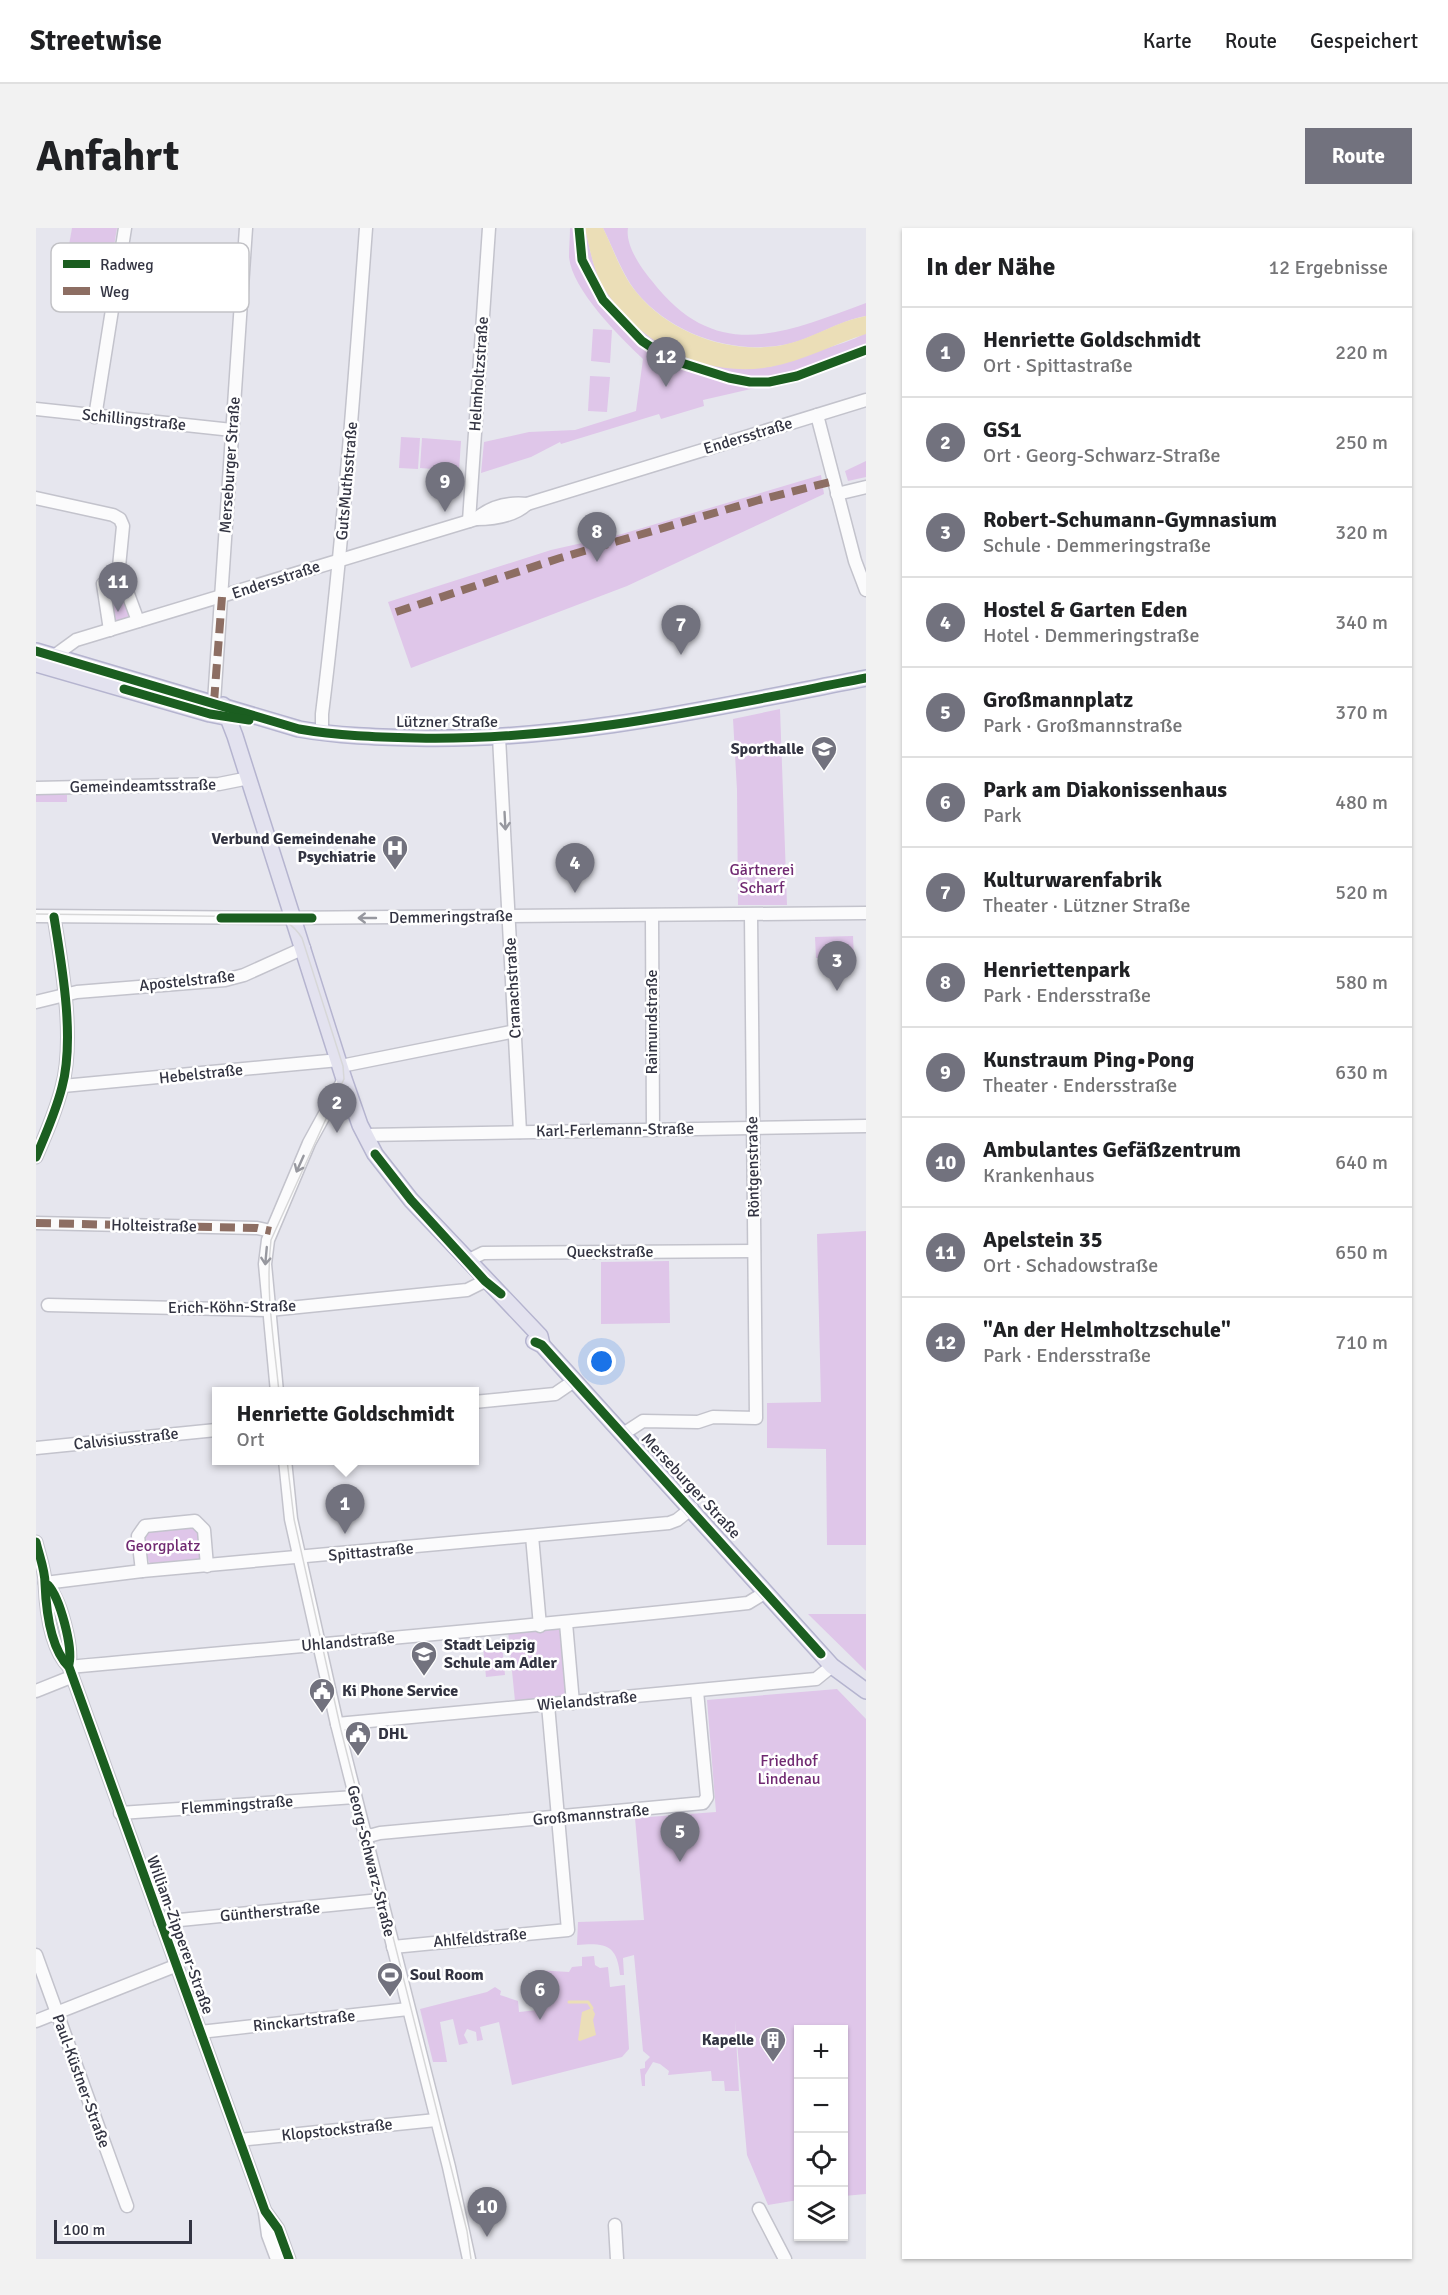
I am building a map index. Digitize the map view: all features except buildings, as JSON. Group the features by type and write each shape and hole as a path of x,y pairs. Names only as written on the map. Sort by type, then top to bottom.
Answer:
{"main road":[{"name":"Lützner Straße","path":"36,651 51,662 258,720 322,733 399,738 500,737 643,722 866,678"},
{"name":"Lützner Straße","path":"51,662 222,709"},
{"name":"Merseburger Straße","path":"222,709 238,745 292,918 304,948 341,1068 365,1135 403,1190 485,1281 488,1290 501,1307 535,1342 542,1345 692,1508 838,1671 845,1683 866,1703"},
{"path":"238,745 258,720"},
{"name":"Merseburger Straße","path":"838,1671 852,1678 866,1691"}],"street":[{"path":"123,243 125,228"},
{"name":"Merseburger Straße","path":"245,243 246,228"},
{"name":"GutsMuthsstraße","path":"322,733 322,714 341,560 366,228"},
{"name":"Helmholtzstraße","path":"473,520 489,228"},
{"path":"96,417 112,312"},
{"name":"Merseburger Straße","path":"222,709 222,597 240,312"},
{"name":"Endersstraße","path":"51,662 76,640 473,520 486,510 510,502 527,504 866,400"},
{"name":"Schillingstraße","path":"36,409 232,430"},
{"path":"817,415 855,561 866,590"},
{"path":"837,494 866,487"},
{"path":"36,498 113,514 120,519 123,526 118,577"},
{"path":"118,577 124,583 138,621"},
{"path":"110,630 103,584 118,577"},
{"name":"Cranachstraße","path":"500,737 520,1132"},
{"name":"Gemeindeamtsstraße","path":"36,788 219,784 249,778"},
{"name":"Demmeringstraße","path":"36,916 312,918 866,914"},
{"name":"Röntgenstraße","path":"624,1434 643,1422 698,1422 714,1417 756,1418 751,915"},
{"name":"Raimundstraße","path":"652,916 653,1129"},
{"path":"36,1157 63,1086 65,995 54,917"},
{"name":"Apostelstraße","path":"36,1002 77,992 225,980 244,975 287,953 304,948"},
{"name":"Hebelstraße","path":"63,1086 341,1068 516,1030"},
{"path":"277,1387 265,1264 271,1231 341,1068"},
{"name":"Karl-Ferlemann-Straße","path":"365,1135 752,1126 866,1126"},
{"name":"Holteistraße","path":"36,1223 257,1228 271,1231"},
{"name":"Queckstraße","path":"467,1261 483,1253 754,1251"},
{"name":"Erich-Köhn-Straße","path":"48,1305 269,1310 467,1290 485,1281"},
{"path":"479,1402 555,1394 574,1381"},
{"name":"Calvisiusstraße","path":"36,1448 212,1430"},
{"name":"Georg-Schwarz-Straße","path":"285,1465 291,1519 337,1724 469,2259"},
{"name":"Spittastraße","path":"45,1583 142,1571 669,1523 677,1520 692,1508"},
{"path":"142,1571 138,1536 145,1526 195,1521 204,1530 207,1566"},
{"path":"532,1536 540,1626"},
{"name":"William-Zipperer-Straße","path":"36,1542 45,1583 47,1612 53,1633 70,1672 174,1966 265,2211 268,2235 277,2259"},
{"name":"Uhlandstraße","path":"36,1691 70,1672 320,1644 540,1626 748,1603 766,1592"},
{"path":"566,1623 573,1703"},
{"name":"Wielandstraße","path":"337,1724 816,1679 838,1671"},
{"name":"Großmannstraße","path":"365,1837 380,1833 703,1803 707,1797 697,1690"},
{"path":"548,1705 560,1817"},
{"name":"Flemmingstraße","path":"120,1813 355,1797"},
{"name":"Ahlfeldstraße","path":"393,1947 568,1930 560,1817"},
{"name":"Güntherstraße","path":"160,1922 380,1900"},
{"name":"Paul-Küstner-Straße","path":"36,1955 127,2206"},
{"path":"36,2020 174,1966"},
{"name":"Rinckartstraße","path":"200,2032 408,2009"},
{"name":"Klopstockstraße","path":"239,2140 436,2120"},
{"path":"759,2209 785,2259"},
{"name":"William-Zipperer-Straße","path":"265,2211 278,2229 289,2259"},
{"path":"615,2225 617,2259"}],"green space":[{"path":"72,228 117,228 114,243 69,243"},
{"path":"570,228 585,228 599,277 622,311 638,328 677,353 720,366 767,367 848,341 866,332 866,353 790,380 703,400 704,406 661,419 659,414 561,444 560,442 531,457 481,473 484,442 529,432 575,430 636,411 643,359 599,312 579,284 569,257"},
{"path":"603,228 628,228 631,249 639,263 676,307 701,324 726,333 752,335 778,332 866,303 866,316 783,345 743,346 703,338 667,320 637,293"},
{"path":"593,329 612,330 610,363 591,361"},
{"path":"590,376 610,377 607,412 588,411"},
{"path":"401,437 420,438 418,469 399,468"},
{"path":"422,438 461,441 459,471 420,468"},
{"path":"866,461 866,477 848,481 845,471"},
{"path":"821,475 824,494 627,586 411,668 388,602 551,550 622,534"},
{"path":"118,577 138,621 110,630 103,584"},
{"name":"Gärtnerei Scharf","path":"780,709 787,905 738,905 737,790 733,719"},
{"path":"36,795 67,795 67,802 36,802"},
{"path":"853,936 854,957 816,958 815,937"},
{"path":"866,1231 866,1545 827,1545 826,1449 767,1448 767,1403 821,1402 817,1234"},
{"path":"669,1261 670,1323 601,1324 601,1262"},
{"name":"Georgplatz","path":"195,1526 201,1532 202,1555 197,1561 151,1565 145,1548 146,1530"},
{"path":"808,1614 866,1614 866,1671"},
{"path":"562,1626 569,1697 515,1701 508,1631"},
{"path":"502,1644 505,1675 486,1677 483,1646"},
{"name":"Friedhof Lindenau","path":"837,1689 866,1719 866,2194 848,2196 848,2025 794,2025 794,2201 768,2205 747,2155 735,2020 739,2091 725,2091 724,2081 712,2081 711,2071 668,2075 669,2071 653,2062 645,2075 645,2086 642,2086 640,2069 645,2068 645,2062 650,2057 643,2051 634,1955 623,1958 624,1975 620,1975 616,1957 608,1948 595,1944 577,1945 578,1922 644,1920 635,1818 716,1812 707,1700"},
{"path":"594,1956 595,1965 600,1968 608,1967 610,1987 625,1985 629,2049 622,2057 512,2085 499,2022 480,2027 483,2040 477,2041 476,2032 467,2029 464,2035 468,2043 459,2045 453,2019 440,2022 447,2062 433,2062 420,2009 487,1992 495,1987 501,1991 500,1995 518,2001 519,2012 538,2010 535,1970 569,1972 572,1967 582,1966 582,1957"}],"shaded area":[{"path":"585,228 603,228 626,278 651,307 667,320 703,338 743,347 783,345 866,316 866,334 794,361 770,367 722,368 678,354 658,343 639,328 607,293 593,262"},
{"path":"592,2008 595,2014 593,2020 596,2035 580,2041 578,2040 582,2012"}],"waterway":[{"path":"569,2002 588,2002 592,2008"}],"tram line":[{"path":"36,652 300,726 370,735 441,738 513,736 656,718 866,676"},
{"path":"36,914 268,917 288,923 302,938 343,1066 344,1079 271,1240 269,1278 278,1387"},
{"path":"288,1465 294,1519 341,1730 467,2231 471,2259"}],"marked path":[{"path":"396,612 560,558 759,500 834,481"},
{"path":"214,702 222,597"},
{"path":"36,1223 257,1228 271,1231"}],"cycle path":[{"path":"579,228 582,260 603,300 642,341 669,359 729,378 750,382 769,382 797,376 866,350"},
{"path":"36,651 299,729 343,735 417,738 531,734 587,728 699,711 866,678"},
{"path":"124,689 210,714 249,720"},
{"path":"36,1157 60,1096 66,1068 66,1002 54,917"},
{"path":"221,918 312,918"},
{"path":"375,1154 411,1200 485,1281 501,1294"},
{"path":"535,1342 542,1345 821,1654"},
{"path":"36,1542 44,1573 48,1616 53,1639 57,1650 69,1667 265,2211 278,2229 289,2259"},
{"path":"48,1585 57,1600 64,1623 69,1646 69,1664"}],"place":[{"name":"\"An der Helmholtzschule\"","path":"666,387"},
{"name":"Kunstraum Ping•Pong","path":"445,512"},
{"name":"Henriettenpark","path":"597,562"},
{"name":"Apelstein 35","path":"118,612"},
{"name":"Kulturwarenfabrik","path":"681,655"},
{"name":"Sporthalle","path":"824,772"},
{"name":"Verbund Gemeindenahe Psychiatrie","path":"395,871"},
{"name":"Hostel & Garten Eden","path":"575,893"},
{"name":"Robert-Schumann-Gymnasium","path":"837,991"},
{"name":"GS1","path":"337,1133"},
{"name":"Henriette Goldschmidt","path":"345,1534"},
{"name":"Stadt Leipzig Schule am Adler","path":"424,1677"},
{"name":"Ki Phone Service","path":"322,1714"},
{"name":"DHL","path":"358,1757"},
{"name":"Großmannplatz","path":"680,1862"},
{"name":"Soul Room","path":"390,1998"},
{"name":"Park am Diakonissenhaus","path":"540,2020"},
{"name":"Kapelle","path":"773,2063"},
{"name":"Ambulantes Gefäßzentrum","path":"487,2237"}]}
